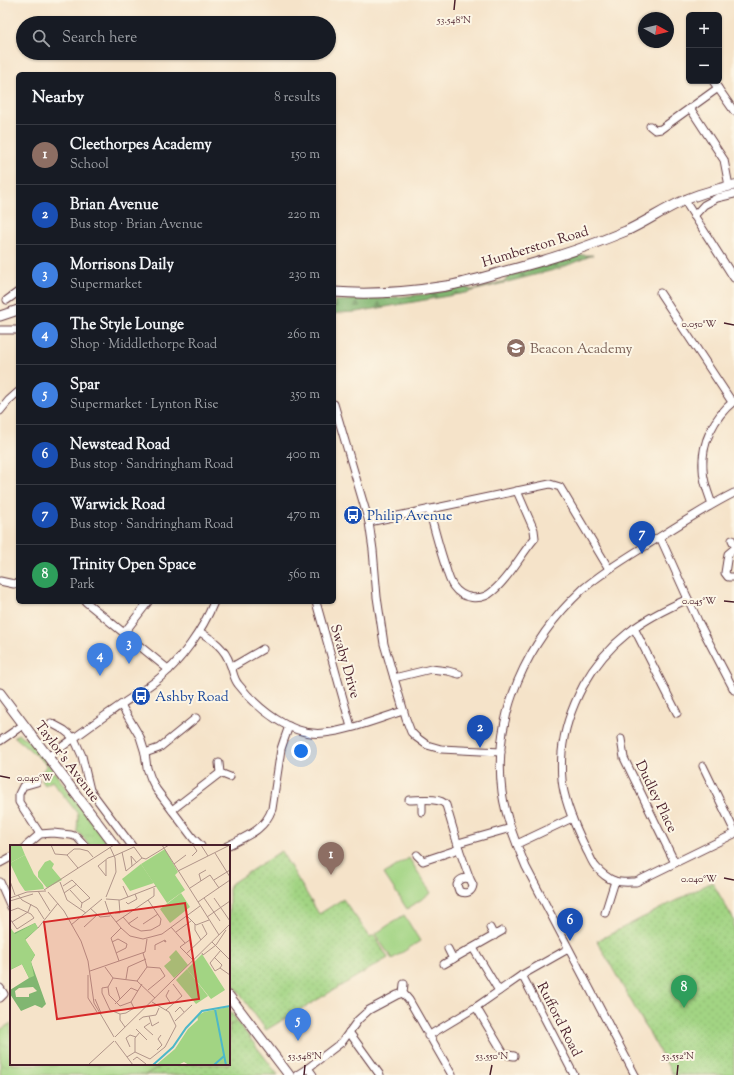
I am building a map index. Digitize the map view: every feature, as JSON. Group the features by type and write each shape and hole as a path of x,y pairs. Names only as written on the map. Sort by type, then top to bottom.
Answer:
{"main road":[{"name":"Humberston Road","path":"336,292 370,294 400,292 447,286 495,274 555,258 577,250 626,230 685,199 708,191 732,188"},
{"path":"0,316 16,311"},
{"name":"Taylor's Avenue","path":"0,693 114,845"},
{"path":"230,997 289,1075"}],"street":[{"path":"715,84 734,111"},
{"path":"650,126 655,130 659,130 718,88"},
{"path":"690,108 724,160 732,188 704,205 694,216"},
{"path":"685,199 694,216 734,278"},
{"path":"7,300 16,293"},
{"path":"660,293 733,402 712,426 706,441 703,457 703,470 712,504"},
{"path":"0,330 16,330"},
{"path":"0,411 16,394"},
{"path":"336,416 369,522 384,644 411,732 421,742 441,749 501,752"},
{"path":"369,522 550,484 560,487 609,569"},
{"path":"429,509 438,547 453,586 458,591 469,597 482,597 492,592 501,584 535,538 534,530 517,491"},
{"path":"634,1075 526,867 516,844 502,793 501,752 504,723 514,690 528,659 544,633 563,609 584,588 609,569 712,504 734,493"},
{"path":"660,537 698,621 734,690"},
{"path":"734,549 728,554 725,573 728,577 734,577"},
{"path":"1,584 16,584"},
{"path":"688,599 656,614 634,628 605,654 596,667 574,705 565,733 562,752 564,790 572,818 595,866 615,881 636,882 734,834"},
{"path":"88,604 169,670"},
{"path":"124,633 146,604"},
{"path":"48,757 121,704 158,680 169,670 200,632 213,604"},
{"name":"Swaby Drive","path":"317,604 351,727"},
{"path":"634,628 677,713"},
{"path":"200,632 215,642 222,649 232,667 237,683 261,708 289,726 307,732 324,733 351,727 403,710"},
{"path":"232,667 263,649"},
{"path":"394,678 431,669 459,674"},
{"path":"121,704 137,730 145,753 147,768 156,789 200,845"},
{"path":"145,753 159,748 196,718"},
{"path":"51,723 64,730 74,738 82,756 90,790 131,845"},
{"path":"0,741 23,724"},
{"path":"229,845 259,828 269,817 272,809 281,749 289,726"},
{"name":"Dudley Place","path":"621,739 624,758 675,863"},
{"path":"219,764 220,773"},
{"path":"703,766 734,830"},
{"path":"172,810 220,773"},
{"path":"220,773 230,777"},
{"path":"37,782 23,786 19,802 40,834"},
{"path":"409,800 436,800 445,803 448,808 458,846 470,879"},
{"path":"422,800 422,812"},
{"path":"516,844 572,818"},
{"path":"417,855 422,861 458,846 511,828"},
{"path":"27,845 40,834 53,833 71,835 76,837 84,845"},
{"path":"0,863 10,858"},
{"path":"605,914 615,881"},
{"path":"0,882 10,905"},
{"path":"490,928 494,936"},
{"path":"444,964 502,931"},
{"path":"473,948 499,991"},
{"path":"428,1036 476,1007 522,975 568,949"},
{"path":"448,950 453,959"},
{"name":"Rufford Road","path":"522,975 574,1075"},
{"path":"404,984 403,993 452,1075"},
{"path":"0,988 4,994 0,998"},
{"path":"297,1075 342,1042 358,1020 369,1010 403,993"},
{"path":"476,1007 503,1057 508,1055 514,1056"},
{"path":"348,1032 380,1075"},
{"path":"308,1068 312,1075"}],"green space":[{"path":"579,255 593,255 558,269 465,293 357,312 336,314 336,301 428,294 465,287 472,290 505,281 510,275"},
{"path":"19,734 35,746 108,845 100,845 99,843 96,845 89,845 77,832 78,814 52,781 45,785 42,781 43,776 41,773 47,765 14,736"},
{"path":"281,851 319,914 343,899 370,937 374,935 388,958 266,1030 230,980 230,884"},
{"path":"409,858 431,893 407,909 384,874"},
{"path":"712,882 734,920 734,1075 673,1075 597,941"},
{"path":"404,915 420,941 392,959 375,934"},
{"path":"230,1010 237,1021 230,1025"},
{"path":"237,1021 278,1075 145,1075 162,1065 230,1065 230,1025"},
{"path":"10,1024 10,1065 162,1065 145,1075 0,1075 0,1030"}],"place":[{"name":"Beacon Academy","path":"516,348"},
{"name":"Philip Avenue","path":"353,515"},
{"name":"Warwick Road","path":"642,554"},
{"name":"Morrisons Daily","path":"129,664"},
{"name":"The Style Lounge","path":"100,676"},
{"name":"Ashby Road","path":"141,696"},
{"name":"Brian Avenue","path":"480,748"},
{"name":"Cleethorpes Academy","path":"331,875"},
{"name":"Newstead Road","path":"570,941"},
{"name":"Trinity Open Space","path":"684,1008"},
{"name":"Spar","path":"298,1041"}]}
